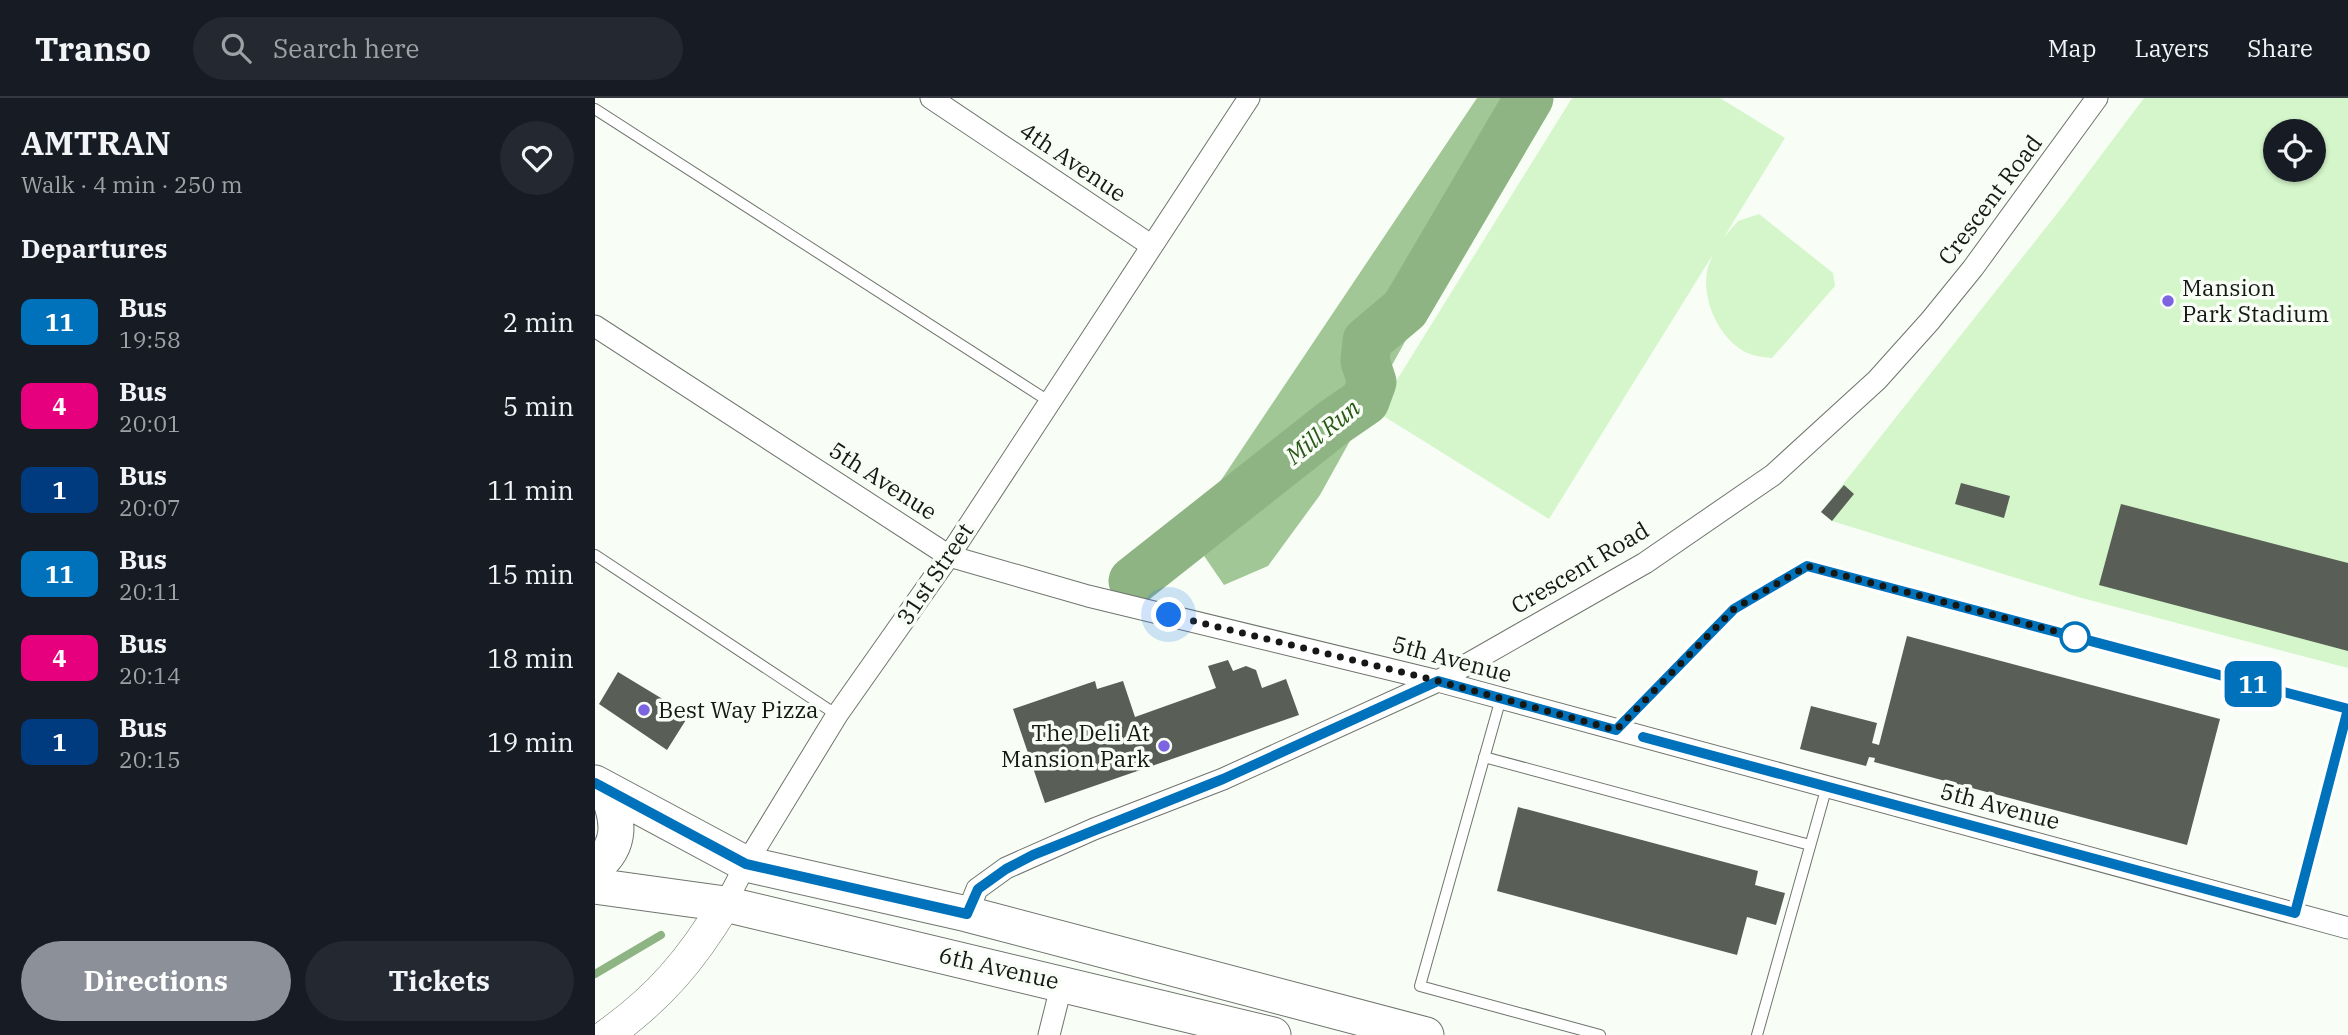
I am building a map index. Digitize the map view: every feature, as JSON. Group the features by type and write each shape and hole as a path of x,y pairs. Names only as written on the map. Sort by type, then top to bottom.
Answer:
{"main road":[{"path":"600,786 746,864"},
{"path":"595,867 606,859 617,828 615,811 600,786"},
{"name":"6th Avenue","path":"746,864 967,914 1426,1035"},
{"name":"6th Avenue","path":"595,886 725,904 1273,1035"},
{"name":"31st Street","path":"607,1035 637,1014 674,977 701,944 725,904"}],"street":[{"name":"4th Avenue","path":"931,98 1152,246"},
{"name":"31st Street","path":"725,904 746,864 837,715 949,556 1249,98"},
{"name":"Crescent Road","path":"967,914 978,889 1006,869 1033,855 1223,779 1438,681 1645,563 1773,475 1877,380 1930,321 1981,257 2097,98"},
{"name":"5th Avenue","path":"595,326 949,556 1088,596 1438,681 2348,928"},
{"path":"1049,1035 1062,983"}],"lane":[{"path":"595,109 1050,402"},
{"path":"595,555 837,715"},
{"path":"1616,730 1734,609 1807,566 2335,705 2348,709 2295,913"},
{"path":"1501,698 1420,986 1559,1030 1600,1035"},
{"path":"1484,757 1810,845"},
{"path":"1757,1035 1827,786"}],"green space":[{"path":"1477,98 1549,98 1448,264 1320,495 1268,566 1224,585 1187,531"},
{"path":"1572,98 1720,98 1785,138 1724,237 1738,221 1759,214 1833,273 1835,286 1772,358 1755,355 1735,345 1714,317 1706,282 1712,256 1549,519 1377,412"},
{"name":"Mansion Park Stadium","path":"2144,98 2348,98 2348,668 2078,597 1832,521 1821,512 2063,206"}],"building":[{"path":"1961,483 2010,496 2004,518 1955,504"},
{"path":"1844,485 1854,494 1832,521 1821,512"},
{"path":"2121,504 2348,563 2348,651 2099,585"},
{"path":"1907,636 2220,719 2187,845 1874,762 1875,758 1869,757 1866,766 1800,749 1811,706 1877,723 1872,743 1879,745"},
{"path":"1228,660 1233,671 1246,666 1256,670 1262,688 1286,679 1299,715 1045,803 1013,709 1095,681 1097,689 1123,681 1135,717 1216,688 1208,666"},
{"name":"Best Way Pizza","path":"618,672 689,715 667,750 599,704"},
{"path":"1518,807 1758,871 1755,885 1785,893 1776,925 1747,917 1737,955 1497,891"}],"waterway":[{"name":"Mill Run","path":"1133,581 1333,423 1365,401 1372,382 1365,361 1367,341 1405,309 1529,98"},
{"name":"Mill Run","path":"595,974 661,935"}],"bus line":[{"name":"11","path":"595,783 746,864 967,914 978,889 1006,869 1033,855 1223,779 1438,681 1616,730 1734,609 1807,566 2348,709 2295,913 1643,737"}],"place":[{"name":"Mansion Park Stadium","path":"2168,301"},
{"name":"Best Way Pizza","path":"644,710"},
{"name":"The Deli At Mansion Park","path":"1164,746"}],"route":[{"path":"1169,615 1438,681 1616,730 1734,609 1807,566 2075,637"}]}
